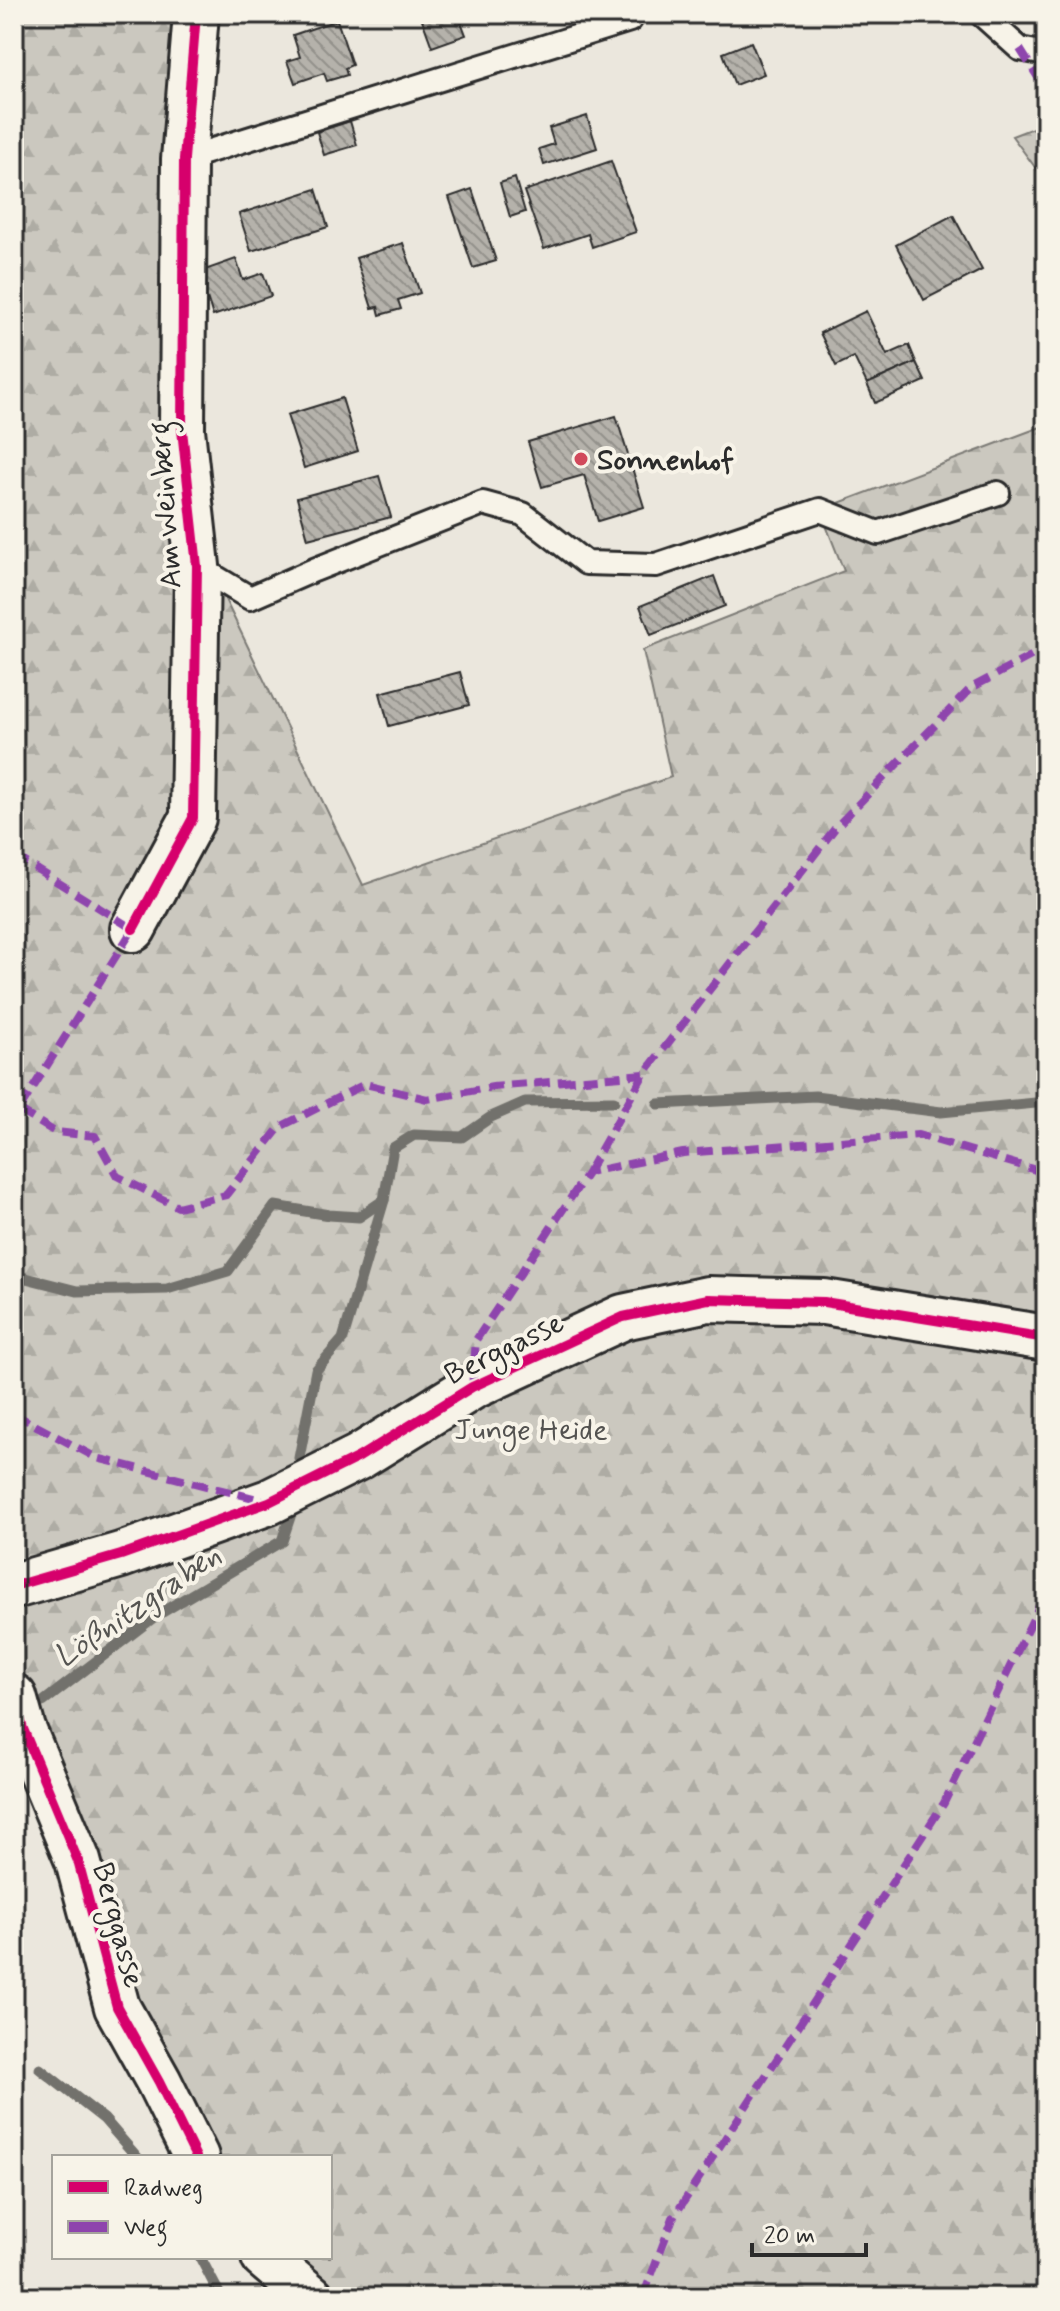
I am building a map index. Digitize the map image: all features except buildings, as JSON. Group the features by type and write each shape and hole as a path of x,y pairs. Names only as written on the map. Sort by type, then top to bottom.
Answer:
{"street":[{"name":"Am Weinberg","path":"133,929 193,818 197,566 182,430 184,159 196,14"},
{"name":"Berggasse","path":"14,1586 121,1555 269,1502 359,1457 472,1387 623,1317 708,1299 824,1302 1046,1338"},
{"name":"Berggasse","path":"14,1697 23,1729 78,1861 117,2007 195,2155"},
{"path":"266,2259 311,2297"}],"lane":[{"path":"981,14 1020,49 1046,54"},
{"path":"184,159 630,20"},
{"path":"197,566 250,598 483,503 523,514 586,563 656,565 820,510 878,533 998,493"}],"green space":[{"name":"Junge Heide","path":"14,14 178,14 207,562 363,885 671,777 643,650 844,571 820,510 1046,425 1046,2297 299,2297 253,2259 332,2259 332,2155 186,2155 14,1730"},
{"path":"1046,123 1046,182 1012,136"}],"waterway":[{"path":"658,1104 815,1096 941,1112 1046,1102"},
{"path":"14,1275 77,1291 167,1289 228,1271 275,1206 359,1217 384,1200 393,1148 414,1135 462,1137 491,1117 525,1102 614,1101"},
{"name":"Lößnitzgraben","path":"299,1458 316,1370 343,1339 384,1200"},
{"name":"Lößnitzgraben","path":"43,1702 154,1617 282,1541 290,1517"},
{"path":"40,2069 104,2119 135,2155"},
{"path":"201,2259 221,2297"}],"marked path":[{"path":"1020,49 1046,90"},
{"path":"588,1172 644,1074 836,827 971,688 1046,648"},
{"path":"14,855 133,929 14,1114"},
{"path":"19,1110 55,1132 95,1136 117,1176 178,1207 226,1195 280,1127 365,1084 427,1099 493,1087 644,1074"},
{"path":"472,1387 476,1340 588,1172 683,1153 918,1135 1046,1173"},
{"path":"14,1414 97,1458 265,1501"},
{"path":"643,2297 673,2218 944,1803 1046,1592"}],"cycle path":[{"path":"133,929 193,818 197,566 182,430 184,159 196,14"},
{"path":"14,1586 121,1555 269,1502 359,1457 472,1387 623,1317 708,1299 824,1302 1046,1338"},
{"path":"14,1697 23,1729 78,1861 117,2007 195,2155"}],"place":[{"name":"Sonnenhof","path":"581,459"}]}
